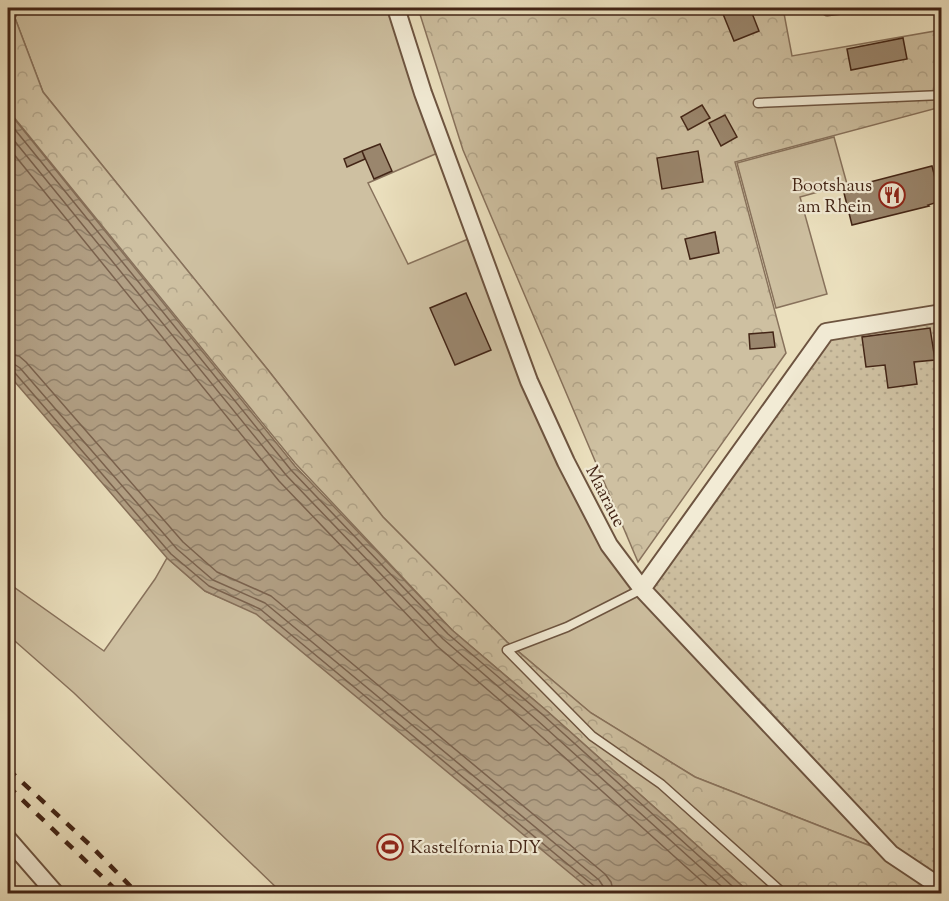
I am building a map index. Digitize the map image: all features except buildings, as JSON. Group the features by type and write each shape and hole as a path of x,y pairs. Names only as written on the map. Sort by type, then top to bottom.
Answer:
{"street":[{"name":"Maaraue","path":"396,8 423,93 529,381 566,462 609,545 642,589 891,854 942,888"},
{"path":"642,589 826,332 942,313"},
{"path":"8,839 56,894"}],"lane":[{"path":"827,11 852,8"},
{"path":"758,103 942,96"},
{"path":"642,589 567,627 507,650 592,736 661,784 784,894"}],"green space":[{"path":"8,8 20,8 15,18 43,92 268,370 383,517 507,642 591,713 695,777 891,854 941,893 750,893 547,711 452,630 295,463 8,110"},
{"path":"20,8 389,8 440,152 368,183 408,264 473,237 529,381 609,545 891,854 695,777 591,713 507,642 383,517 268,370 43,92 15,18"},
{"path":"418,8 783,8 792,56 941,30 941,107 735,162 786,353 638,562 463,150"},
{"path":"834,137 847,184 800,197 827,294 776,308 737,163"},
{"path":"941,322 941,880 889,847 648,588 830,339"},
{"path":"167,558 205,591 256,613 299,646 595,893 282,893 74,693 8,635 8,583 104,651 155,579"}],"water":[{"path":"8,111 295,466 452,630 547,711 750,893 594,893 256,614 205,591 167,558 8,374"}],"railway":[{"path":"8,769 90,845 138,894"},
{"path":"8,786 120,894"}],"place":[{"name":"Bootshaus am Rhein","path":"892,195"},
{"name":"Kastelfornia DIY","path":"390,847"}]}
